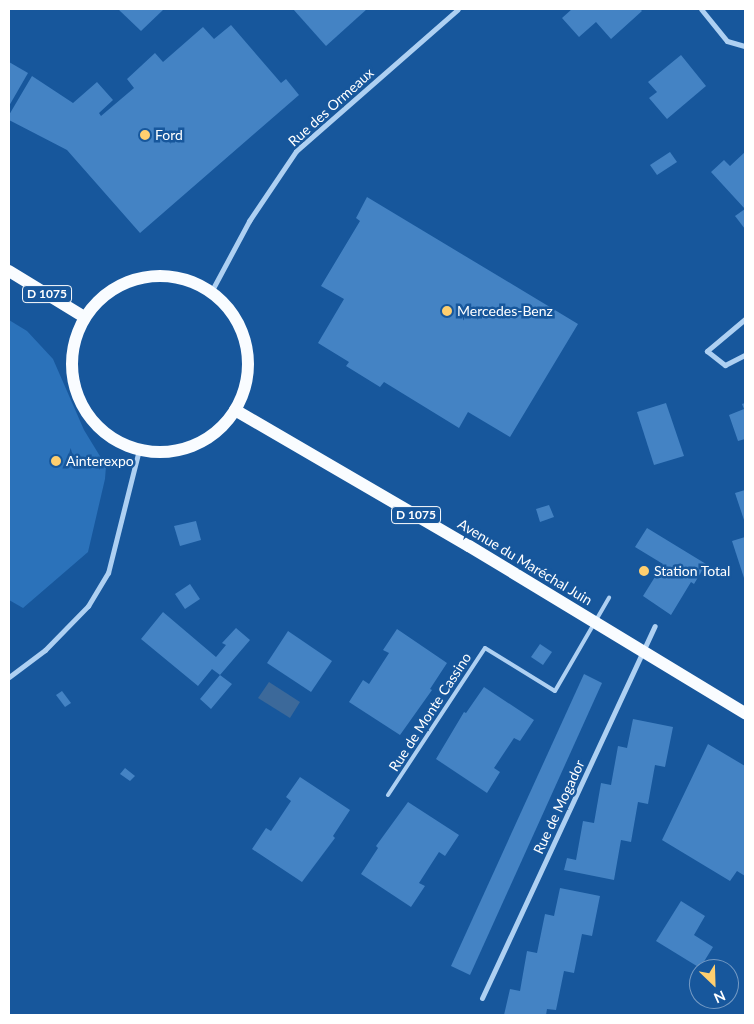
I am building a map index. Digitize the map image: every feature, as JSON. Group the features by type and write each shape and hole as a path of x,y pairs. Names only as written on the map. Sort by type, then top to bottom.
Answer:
{"main road":[{"name":"D 1075","path":"9,271 84,317"},
{"path":"157,276 170,277 185,279 211,292 231,313 239,326 246,346 248,369 246,383 235,410 220,428 201,442 179,450 159,453 139,450 119,443 96,426 79,402 71,373 73,344 84,317 103,296 128,281 157,276"},
{"name":"Avenue du Maréchal Juin","path":"235,410 644,651 745,713"}],"street":[{"name":"Rue des Ormeaux","path":"211,292 249,221 296,151 458,9"},
{"path":"701,9 727,41 745,46"},
{"path":"745,319 707,351 725,364 745,355"},
{"path":"9,677 45,650 88,606 108,572 139,450"},
{"name":"Rue de Mogador","path":"482,998 654,626"}],"lane":[{"name":"Rue de Monte Cassino","path":"388,795 485,648 555,691 609,598"}],"shaded area":[{"name":"Ainterexpo","path":"9,320 27,331 53,359 84,430 106,466 105,479 88,552 23,608 9,600"},
{"path":"269,682 300,702 290,718 258,698"}],"building":[{"path":"118,9 164,9 141,31"},
{"path":"293,9 367,9 326,46"},
{"path":"572,9 640,9 642,11 611,39 596,22 579,37 562,18"},
{"name":"Ford","path":"231,25 281,83 286,79 299,95 140,233 67,150 9,120 9,115 32,76 73,103 97,82 113,100 99,113 101,116 134,88 127,79 155,53 163,62 203,27 214,39"},
{"path":"681,55 706,86 667,119 649,98 657,92 648,82"},
{"path":"9,62 28,73 9,106"},
{"path":"670,152 677,162 657,175 650,165"},
{"path":"745,152 745,209 711,172 724,160 730,166"},
{"name":"Mercedes-Benz","path":"367,197 578,324 510,437 468,412 459,428 384,382 380,387 346,366 349,362 318,343 344,299 321,286 360,221 356,218"},
{"path":"745,209 745,229 735,216"},
{"path":"666,403 684,456 654,465 637,412"},
{"path":"745,403 745,439 738,441 729,415 744,409 742,404"},
{"path":"745,490 745,523 735,493"},
{"path":"549,505 554,517 540,522 536,509"},
{"path":"196,521 201,540 180,546 174,526"},
{"path":"647,528 706,564 694,584 691,582 671,615 643,596 663,564 635,547"},
{"path":"745,537 745,581 732,541"},
{"path":"190,584 200,599 185,609 175,594"},
{"path":"163,612 216,657 226,645 222,643 236,628 250,640 220,675 212,669 198,686 141,639"},
{"path":"397,629 447,663 430,689 432,690 400,735 349,702 363,680 369,684 389,653 383,650"},
{"path":"288,631 332,661 311,692 267,663"},
{"path":"540,644 552,652 543,665 531,657"},
{"path":"584,674 602,683 470,975 451,966"},
{"path":"220,675 232,684 211,709 200,699"},
{"path":"484,687 534,720 520,741 514,738 494,768 500,772 487,793 436,759 464,712 466,713"},
{"path":"62,691 71,703 65,707 56,695"},
{"path":"633,719 673,727 665,767 655,765 648,804 638,802 631,842 621,840 614,880 564,870 567,858 576,860 583,821 594,823 601,783 611,785 618,746 627,748"},
{"path":"708,744 745,766 745,876 737,871 730,881 662,840"},
{"path":"125,768 135,776 130,781 120,774"},
{"path":"300,777 350,810 333,836 335,838 302,882 252,849 266,828 271,831 291,801 286,797"},
{"path":"408,802 459,835 445,856 439,852 419,883 425,886 411,907 361,874 378,848 376,846"},
{"path":"560,888 600,896 592,936 582,934 574,973 564,971 556,1010 547,1009 546,1015 504,1015 510,989 520,991 527,951 537,953 545,914 554,916"},
{"path":"681,901 705,916 694,935 713,947 706,959 689,959 689,961 656,941"}],"place":[{"name":"Ford","path":"145,135"},
{"name":"Mercedes-Benz","path":"447,311"},
{"name":"Ainterexpo","path":"56,461"},
{"name":"Station Total","path":"644,571"}]}
